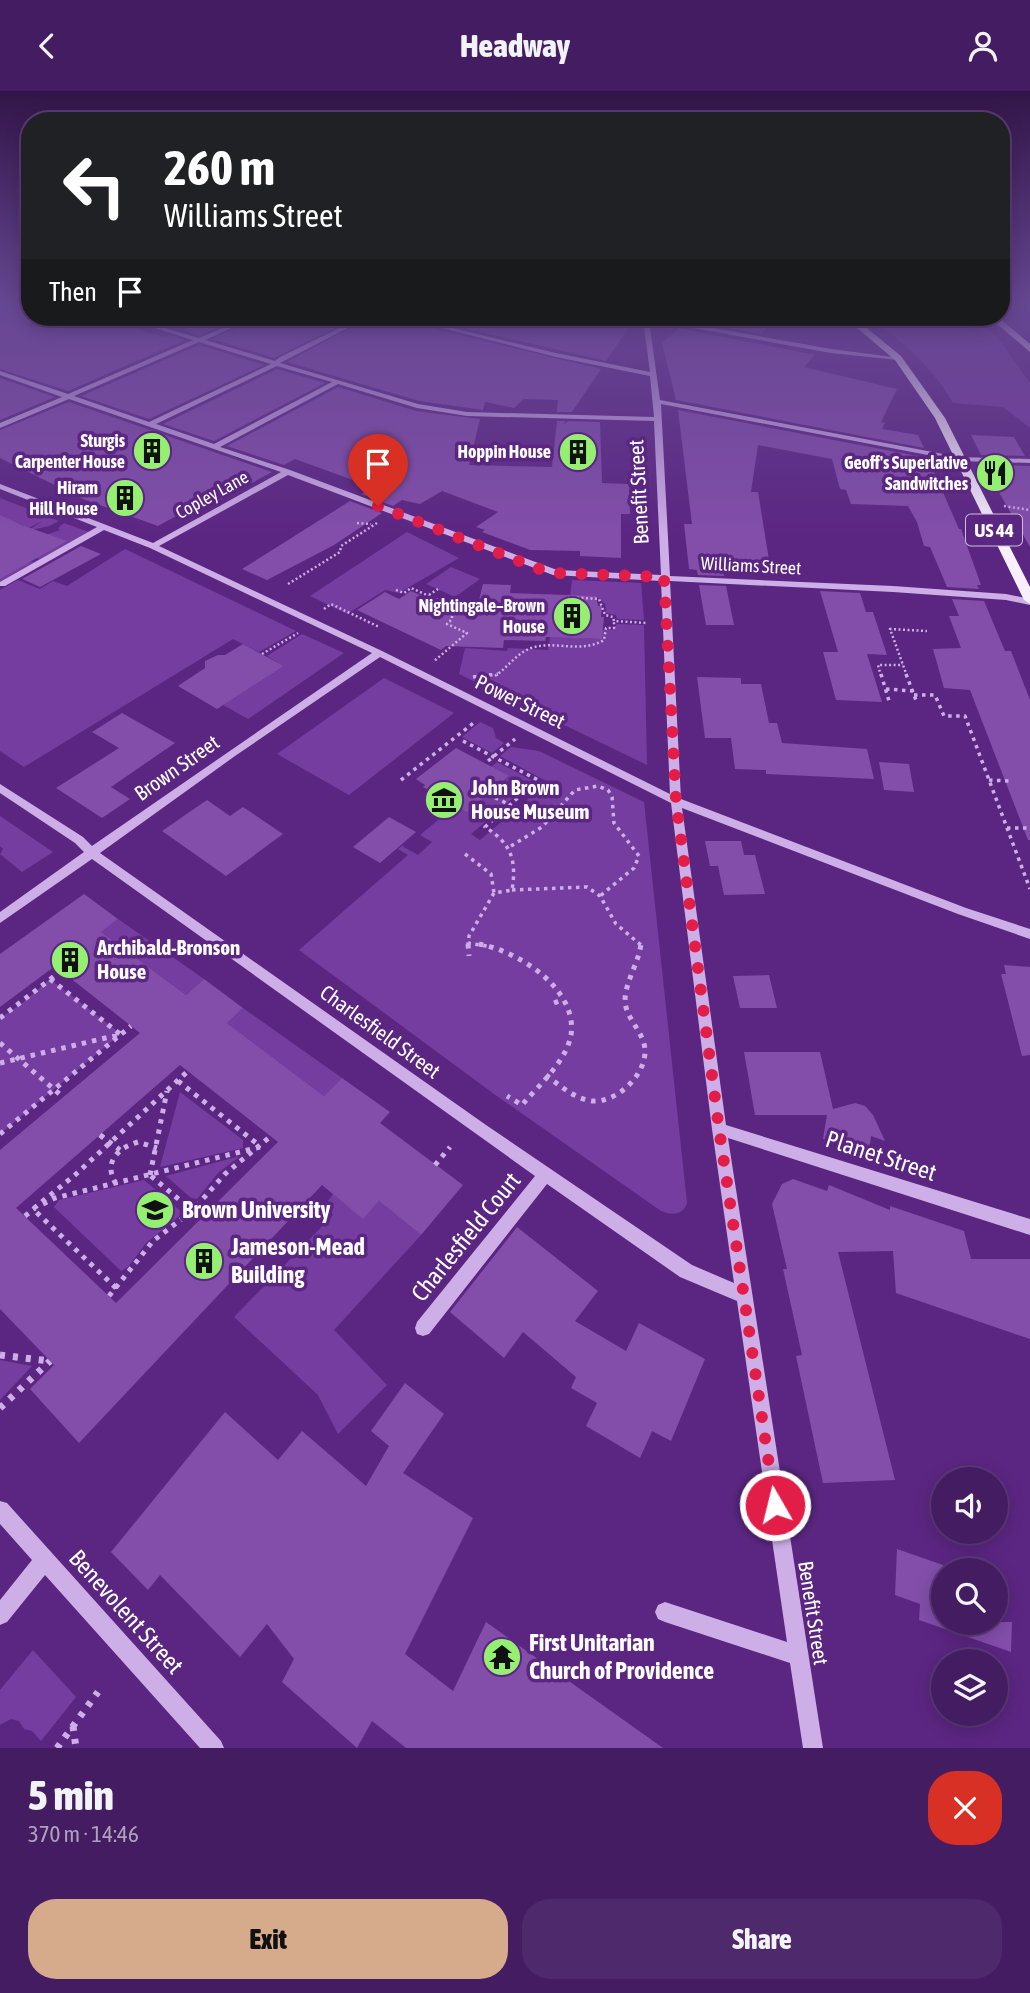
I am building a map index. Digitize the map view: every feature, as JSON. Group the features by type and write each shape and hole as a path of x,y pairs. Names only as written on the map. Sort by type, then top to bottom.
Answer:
{"main road":[{"name":"US 44","path":"915,382 940,418 1030,601"}],"street":[{"name":"Williams Street","path":"29,382 287,471 542,570 556,573 893,589 1030,601"},
{"path":"0,426 98,382"},
{"path":"151,424 236,382"},
{"path":"214,447 337,382"},
{"path":"339,382 417,406 467,414 656,419"},
{"name":"Benefit Street","path":"655,382 676,801 719,1129 813,1748"},
{"path":"657,401 959,459 1030,461"},
{"name":"Copley Lane","path":"153,546 287,471"},
{"name":"Power Street","path":"0,486 153,546 379,653 676,801 961,911 1030,934"},
{"path":"2,584 105,526"},
{"name":"Brown Street","path":"0,918 379,653"},
{"name":"Charlesfield Street","path":"0,788 79,840 92,853 686,1271 745,1296"},
{"name":"Planet Street","path":"719,1129 1030,1227"},
{"name":"Charlesfield Court","path":"423,1328 546,1174"},
{"name":"Benevolent Street","path":"0,1510 214,1748"},
{"path":"0,1615 44,1561"},
{"path":"664,1612 799,1656"}],"path":[{"path":"1003,506 1030,510"},
{"path":"288,584 340,552 341,546 385,518"},
{"path":"396,590 404,593 411,588 452,606 452,619 447,624 467,633 437,656 431,666"},
{"path":"428,596 438,589"},
{"path":"476,678 495,676 520,654 536,646 582,647 599,644 604,640 606,628 614,628 614,621 613,617 605,615 599,599 568,597"},
{"path":"320,611 331,604 379,628"},
{"path":"614,621 647,623"},
{"path":"369,635 385,623"},
{"path":"917,703 890,629 927,631"},
{"path":"262,654 293,636"},
{"path":"889,701 878,665 903,665"},
{"path":"886,689 935,695 944,716 965,716 1030,889"},
{"path":"401,780 480,718"},
{"path":"463,740 491,759 538,780 485,827 511,846 514,861 512,890"},
{"path":"491,759 507,745"},
{"path":"989,780 1009,781"},
{"path":"511,846 542,827 575,790 598,786 608,790 612,797 611,817 639,856 634,868 600,896"},
{"path":"488,794 510,805"},
{"path":"1007,828 1028,828"},
{"path":"465,854 483,865 494,877 496,884 491,906 469,935 469,956"},
{"path":"494,893 563,885 587,887 600,896 617,924 642,945 625,1005 643,1037 646,1051 636,1076 613,1097 597,1102 583,1099 546,1075"},
{"path":"467,943 489,945 550,981 562,994 572,1024 571,1037 522,1105 507,1096"},
{"path":"0,1018 61,971"},
{"path":"50,979 121,1034"},
{"path":"554,1003 562,1000"},
{"path":"0,1134 131,1026"},
{"path":"0,1063 121,1034"},
{"path":"0,1043 63,1097"},
{"path":"25,1216 75,1175 188,1071"},
{"path":"178,1081 260,1147"},
{"path":"150,1175 167,1091"},
{"path":"108,1142 100,1135 120,1150"},
{"path":"109,1296 153,1241 192,1211 225,1174 271,1136"},
{"path":"116,1185 111,1180 110,1165 120,1150 135,1142 151,1144 157,1149"},
{"path":"33,1209 55,1198 116,1185 260,1147"},
{"path":"435,1165 450,1147"},
{"path":"150,1175 201,1218"},
{"path":"33,1209 116,1288"},
{"path":"0,1355 50,1361 0,1408"},
{"path":"57,1748 98,1692"},
{"path":"73,1725 76,1748"}],"shaded area":[{"path":"939,382 1030,382 1030,428 1003,407 953,403"},
{"path":"0,498 59,521 27,531 43,521 24,530 24,526 15,526 0,520"},
{"path":"64,523 89,532 0,583 0,555 33,562 39,559 31,555 43,536 60,530 58,528"},
{"path":"407,532 459,558 399,593 385,590 347,614 310,596"},
{"path":"125,549 296,631 259,652 233,639 24,767 0,751 0,590 18,580 40,589 53,581 67,586"},
{"path":"451,567 480,579 455,597 426,584"},
{"path":"572,580 641,583 644,620 617,619 616,615 606,613 605,604 598,598 570,597"},
{"path":"617,624 644,625 647,765 459,674 465,648 548,650 550,637 602,639 602,630 612,630"},
{"path":"302,634 344,653 248,719 223,705 284,666 267,656"},
{"path":"384,678 454,713 349,795 277,754"},
{"path":"480,722 493,728 496,738 504,743 492,753 462,737"},
{"path":"511,747 539,751 644,802 687,1203 680,1212 673,1214 661,1211 494,1094 299,950 408,855 398,849 402,846 418,855 432,842 420,835 456,805 467,811 509,777 491,767 497,762 533,781 471,834 480,840 548,782 500,756"},
{"path":"0,816 53,852 22,872 0,854 3,849 0,846"},
{"path":"118,919 204,979 186,995 101,932"},
{"path":"50,979 121,1034 0,1134 0,1018"},
{"path":"243,1008 342,1078 324,1096 227,1023"},
{"path":"180,1092 243,1140 243,1148 160,1167"},
{"path":"240,1156 218,1173 197,1199 191,1198 166,1176"},
{"path":"144,1180 183,1213 146,1243 128,1267 121,1271 54,1207 59,1200"},
{"path":"333,1194 363,1218 379,1201 421,1235 334,1330 387,1385 338,1434 318,1395 234,1317 333,1215 325,1205"},
{"path":"0,1360 32,1366 0,1400"},
{"path":"33,1650 76,1697 41,1741 32,1731 24,1729 19,1721 11,1719 0,1725 0,1690"}],"building":[{"path":"0,382 13,382 55,397 0,420"},
{"path":"41,382 88,382 68,391"},
{"path":"113,382 227,382 149,419 81,396"},
{"path":"249,382 325,383 214,441 163,424"},
{"path":"356,382 592,382 572,412 557,412 558,400 524,399 514,408 485,402 483,410 419,401"},
{"path":"672,382 869,382 897,389 881,422 885,423 882,429 918,435 924,448 676,400"},
{"path":"338,387 416,411 480,419 469,465 552,467 557,421 566,421 563,425 568,421 600,422 602,483 629,484 630,514 621,514 621,558 580,556 580,551 530,550 482,532 485,530 476,527 498,512 442,491 420,504 402,500 393,506 361,494 372,487 295,459 284,465 227,446"},
{"path":"69,402 272,472 187,518 178,515 158,526 83,499 0,458 0,430"},
{"path":"678,410 928,458 961,529 981,585 977,585 979,589 947,587 930,547 924,546 917,522 908,506 851,504 846,490 840,489 832,459 758,445 751,492 758,492 770,566 722,565 724,576 698,575 697,570 689,569 684,524 692,524"},
{"path":"971,435 1014,437 1025,456 981,455"},
{"path":"985,464 1030,466 1030,547 1000,494"},
{"path":"350,501 382,513 334,545 267,580 242,569"},
{"path":"0,515 19,524 67,541 0,579"},
{"path":"81,546 101,554 40,587 22,579"},
{"path":"483,584 511,585 510,593 596,596 598,606 602,606 601,617 604,617 602,639 546,637 545,641 504,640 503,648 446,646 441,650 357,610 385,592 399,599 411,591 474,620"},
{"path":"699,585 726,586 734,625 706,625"},
{"path":"820,591 860,593 866,612 873,612 887,655 867,654 882,702 836,700 823,652 838,652"},
{"path":"952,599 984,601 1005,651 1011,651 1030,700 1030,840 970,690 944,688 933,649 961,648 949,616 959,616"},
{"path":"243,644 284,666 217,709 178,686 205,668 205,661 225,655"},
{"path":"697,677 741,678 741,684 761,684 769,723 777,723 782,743 867,749 874,779 766,774 766,770 735,769 731,738 705,738"},
{"path":"122,713 175,743 111,787 130,799 102,818 56,788 119,748 92,732"},
{"path":"456,748 509,776 467,812 423,787 425,785 416,779"},
{"path":"879,762 909,764 914,792 884,790"},
{"path":"207,800 230,816 243,807 283,834 226,876 162,831"},
{"path":"389,817 416,832 380,863 353,847"},
{"path":"705,841 741,841 744,855 755,855 765,894 724,895 718,866 710,866"},
{"path":"84,894 118,919 101,932 186,995 204,979 243,1008 227,1023 324,1096 342,1078 390,1112 380,1123 463,1185 421,1235 379,1201 363,1219 322,1185 79,1443 30,1389 54,1365 0,1309 0,1150 140,1033 55,966 0,1007 0,954","holes":["180,1065 278,1142 116,1303 16,1208"]},
{"path":"1004,965 1030,967 1030,1055 1022,1056 1001,974 1006,974"},
{"path":"769,975 777,1008 740,1008 733,976"},
{"path":"744,1052 820,1052 833,1109 855,1103 865,1106 873,1115 885,1141 871,1136 869,1152 823,1139 827,1115 755,1115"},
{"path":"793,1179 827,1191 829,1185 890,1210 890,1206 964,1231 971,1259 1030,1259 1030,1339 896,1293 893,1251 838,1252 895,1480 823,1483 796,1356 802,1355 772,1204 782,1184"},
{"path":"517,1227 598,1291 575,1321 626,1351 639,1323 705,1359 671,1441 652,1431 640,1458 586,1426 597,1403 571,1388 576,1377 523,1332 504,1358 450,1312"},
{"path":"405,1383 444,1414 403,1473 473,1518 405,1654 453,1691 486,1622 663,1748 406,1748 372,1721 357,1748 282,1682 294,1659 267,1624 240,1657 160,1575 148,1590 111,1552 225,1412 278,1460 302,1431 366,1486 389,1446 371,1431"},
{"path":"897,1549 931,1561 931,1624 919,1620 920,1604 895,1595"},
{"path":"1008,1622 1012,1622 1011,1652 962,1635 1008,1635"}],"place":[{"name":"Sturgis Carpenter House","path":"152,451"},
{"name":"Hoppin House","path":"578,452"},
{"name":"Geoff's Superlative Sandwitches","path":"995,473"},
{"name":"Hiram Hill House","path":"125,498"},
{"name":"Nightingale–Brown House","path":"572,616"},
{"name":"John Brown House Museum","path":"444,800"},
{"name":"Archibald-Bronson House","path":"70,960"},
{"name":"Brown University","path":"155,1210"},
{"name":"Jameson-Mead Building","path":"204,1261"},
{"name":"First Unitarian Church of Providence","path":"502,1657"}],"route":[{"path":"378,506 542,570 556,573 664,577 676,801 719,1129 775,1505"}]}
